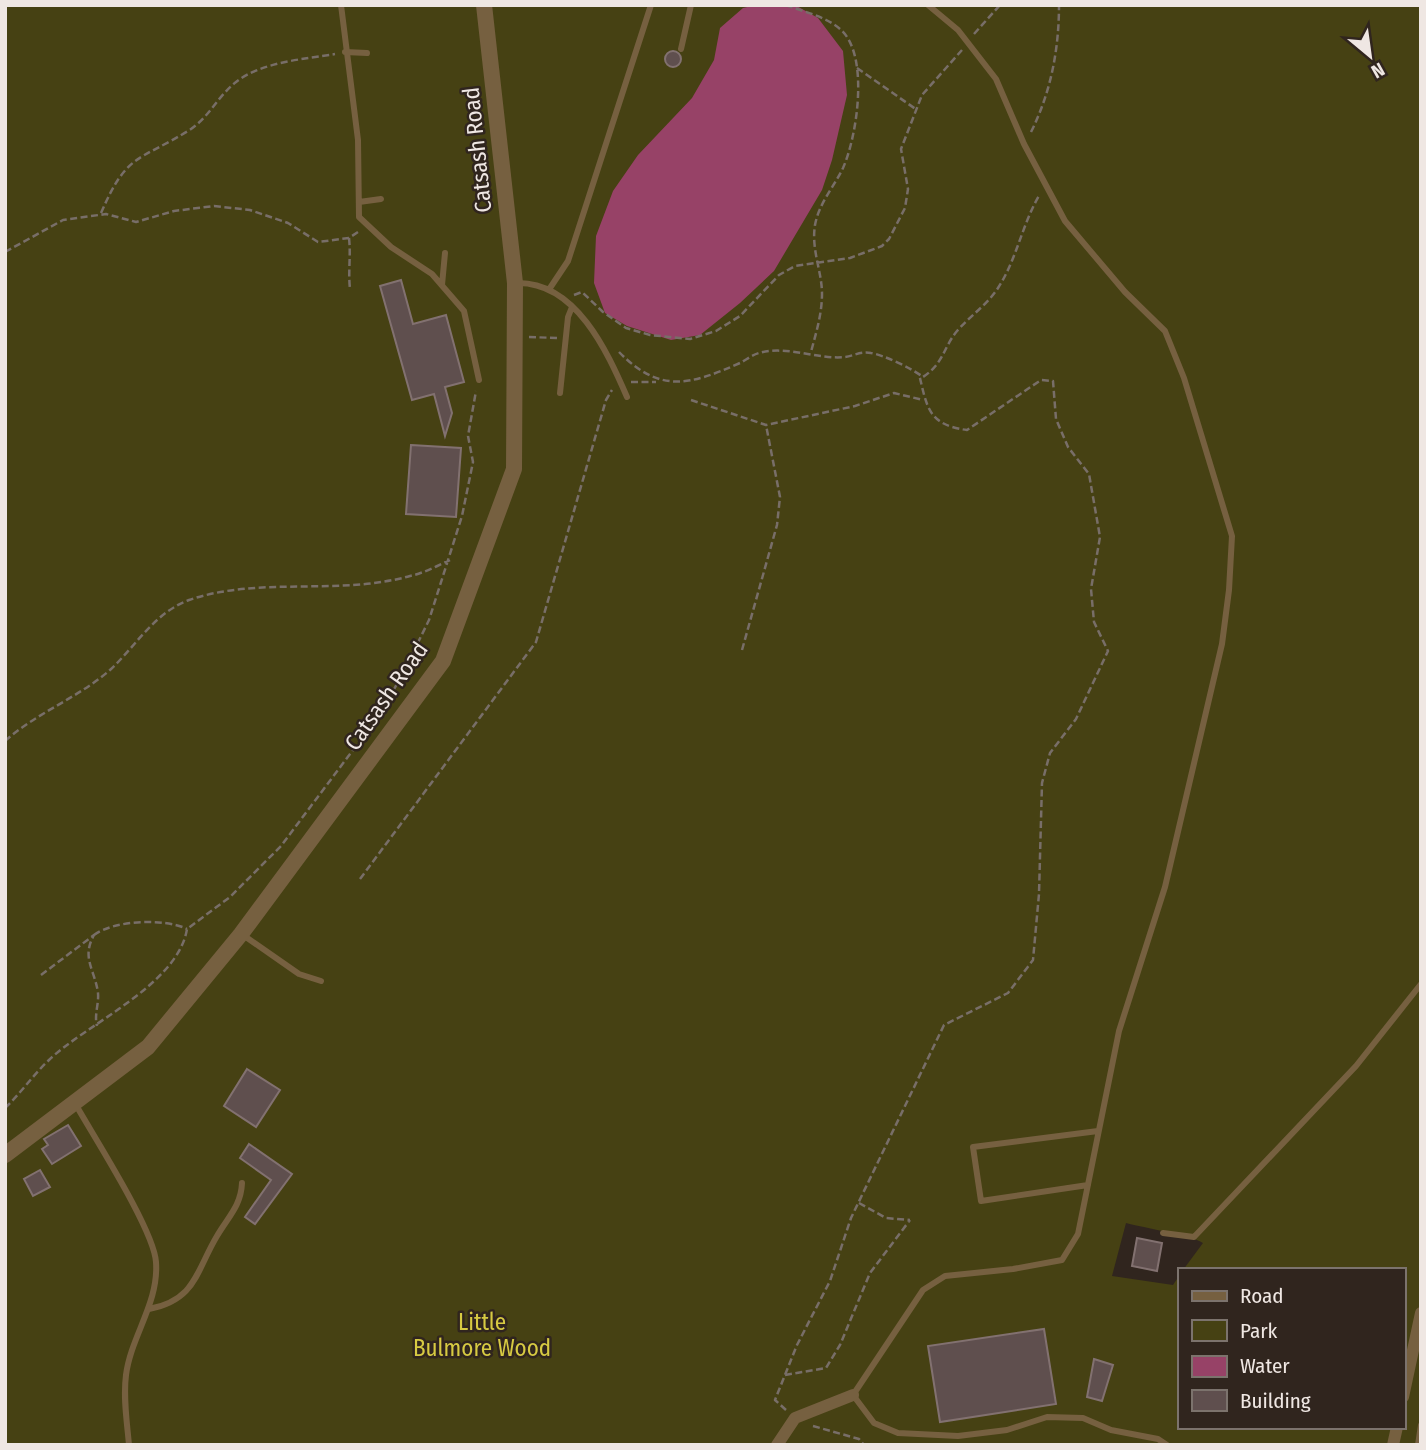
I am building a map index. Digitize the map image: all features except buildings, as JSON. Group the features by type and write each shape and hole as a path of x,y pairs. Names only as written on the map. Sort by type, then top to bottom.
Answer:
{"street":[{"name":"Catsash Road","path":"5,1156 36,1130 76,1105 148,1047 241,934 443,660 514,469 515,283 484,5"},
{"path":"1405,1388 1421,1313"},
{"path":"777,1445 795,1418 853,1395"}],"lane":[{"path":"341,5 358,140 359,217 391,247 432,274 464,311 479,380"},
{"path":"550,288 568,261 651,5"},
{"path":"681,49 691,5"},
{"path":"928,5 968,43 996,79 1024,144 1065,221 1125,292 1165,331 1184,378 1232,536 1230,590 1222,644 1165,887 1119,1031 1078,1234 1062,1260 1013,1269 945,1276 923,1290 853,1395 873,1423 898,1433 958,1436 1007,1430 1047,1418 1083,1418 1111,1430 1158,1439 1167,1445"},
{"path":"345,52 366,53"},
{"path":"359,202 381,199"},
{"path":"442,285 445,253"},
{"path":"515,283 550,288 566,300 597,338 627,397"},
{"path":"560,393 568,317 572,307"},
{"path":"241,934 278,962 299,974 321,981"},
{"path":"1163,1233 1194,1237 1356,1066 1421,985"},
{"path":"76,1105 149,1241 156,1260 154,1292 126,1373 125,1413 130,1445"},
{"path":"1088,1185 981,1201 974,1147 1098,1131"},
{"path":"149,1309 167,1306 196,1280 217,1236 242,1198 243,1183"},
{"path":"1418,1445 1421,1425"}],"path":[{"path":"786,5 824,19 842,30 853,49 857,68 859,100 852,136 843,167 825,197 816,223 815,264 822,292 811,352"},
{"path":"566,300 582,292 603,313 626,328 650,335 690,339 716,331 740,316 779,275 795,266 872,251 889,239 905,208 908,189 901,149 922,95 1000,5"},
{"path":"1024,144 1042,111 1049,86 1059,36 1059,5"},
{"path":"101,215 127,165 208,117 216,101 238,80 296,61 345,52"},
{"path":"857,68 917,110"},
{"path":"360,879 536,642 606,400 613,389 635,380 674,383 717,371 760,353 811,352 844,357 857,352 872,353 923,377 938,367 956,332 999,287 1016,251 1026,217 1045,184"},
{"path":"5,253 63,220 101,215 136,222 174,211 214,206 262,214 288,223 318,242 349,238 347,263 350,289"},
{"path":"515,337 566,339"},
{"path":"597,338 610,338 634,368 659,382"},
{"path":"864,1445 859,1439 821,1429 795,1418 775,1400 830,1280 859,1203 944,1025 1009,993 1033,960 1039,894 1042,783 1050,753 1076,719 1108,651 1094,622 1091,589 1100,537 1089,474 1068,447 1056,419 1054,381 1041,380 967,430 948,428 938,421 923,400 919,374"},
{"path":"5,1108 50,1059 97,1027 159,975 185,942 187,929 230,897 281,846 383,710 429,620 450,560 473,462 468,436 479,380"},
{"path":"691,400 766,425 894,393 923,400"},
{"path":"742,650 778,515 780,497 766,425"},
{"path":"5,741 17,730 94,682 111,668 153,622 188,601 241,591 401,578 450,560"},
{"path":"41,975 105,929 155,921 175,923 187,929"},
{"path":"94,935 86,954 99,997 95,1019 97,1027"},
{"path":"785,1376 825,1368 840,1345 870,1273 910,1220 886,1218 859,1203"}],"green space":[{"name":"Little Bulmore Wood","path":"5,5 1421,5 1421,1445 5,1445"}],"water":[{"path":"756,5 795,5 818,18 843,51 847,95 822,190 774,271 700,335 671,340 627,326 605,313 594,283 596,236 613,191 638,155 692,98 714,60 720,28 743,8"}]}
